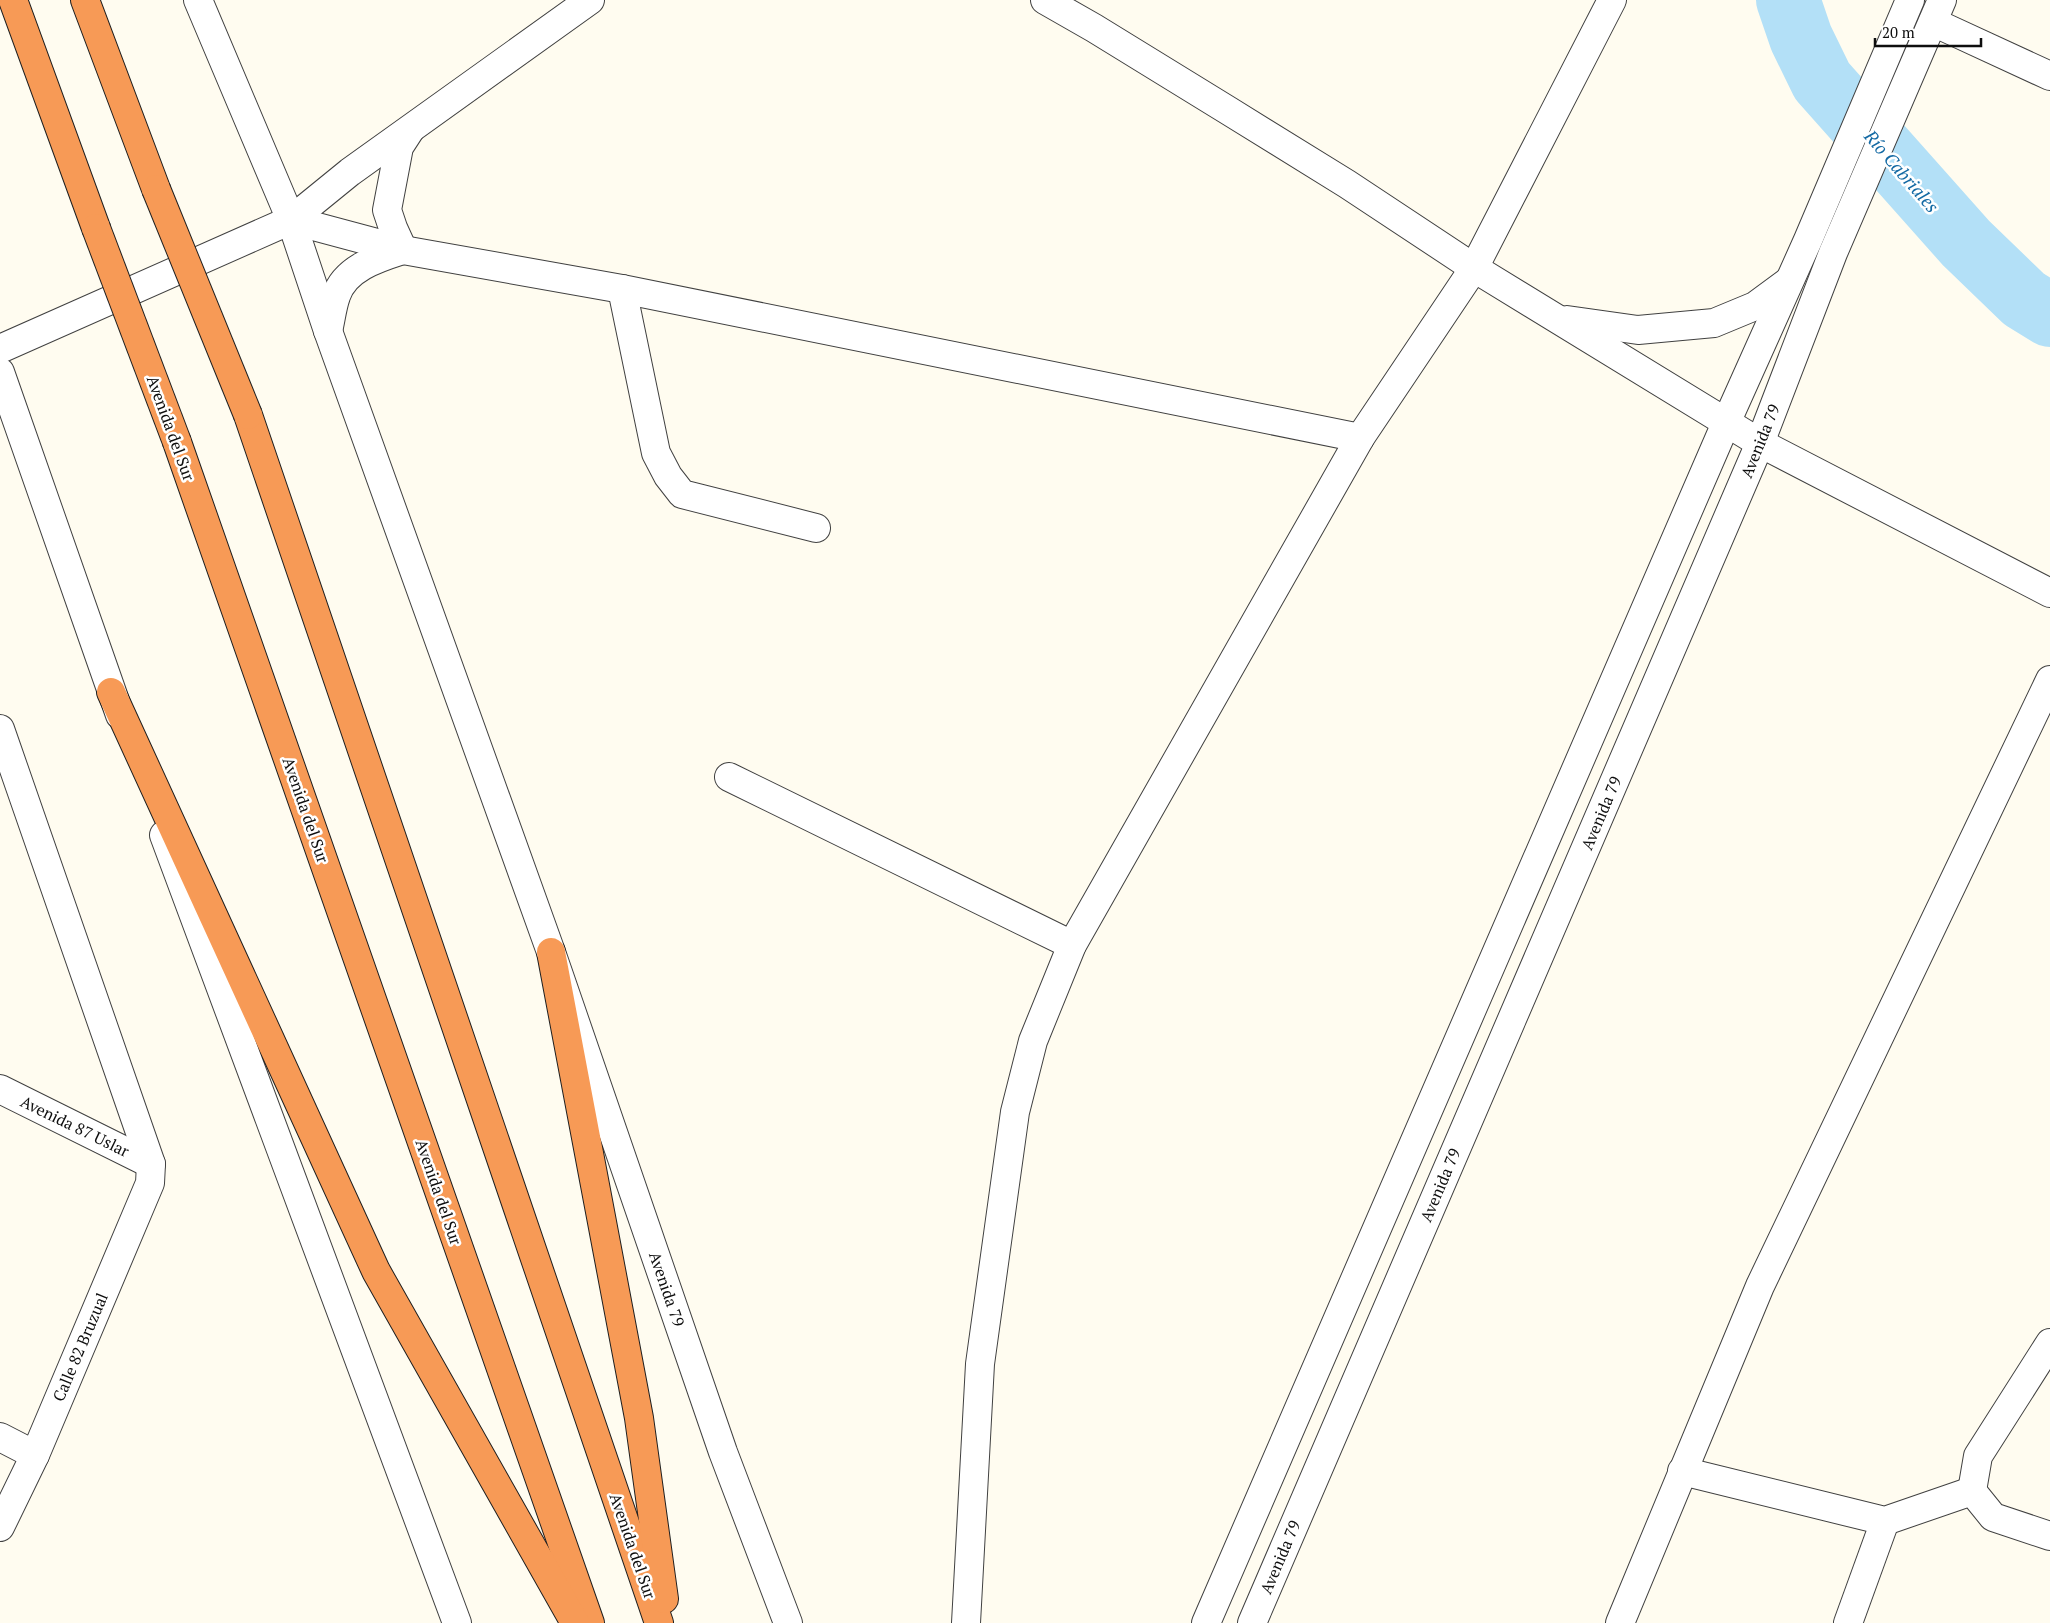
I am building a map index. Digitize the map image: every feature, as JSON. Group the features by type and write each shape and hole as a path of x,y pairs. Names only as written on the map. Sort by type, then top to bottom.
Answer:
{"highway":[{"name":"Avenida del Sur","path":"13,0 177,442 590,1623"},
{"name":"Avenida del Sur","path":"86,0 156,189 248,415 659,1623"},
{"path":"111,692 376,1271 575,1623"},
{"path":"550,952 639,1418 668,1623"}],"street":[{"name":"Avenida 79","path":"198,0 291,220 328,331 550,952 723,1452 788,1623"},
{"path":"0,349 291,220 350,172 590,0"},
{"path":"1045,0 1094,28 1339,179 1474,268 1726,423 1760,443 2050,593"},
{"path":"966,1623 980,1364 1015,1112 1033,1041 1072,945 1360,438 1474,268 1612,0"},
{"path":"1206,1623 1726,423 1808,240 1910,0"},
{"name":"Avenida 79","path":"1252,1623 1760,443 1832,253 1937,11"},
{"path":"1937,11 2050,76"},
{"path":"403,250 387,210 399,148 411,128"},
{"path":"291,220 403,250 622,289 1360,438"},
{"path":"328,331 337,294 354,271 376,259 403,250"},
{"path":"1556,319 1638,330 1714,323 1755,306 1790,280"},
{"path":"622,289 656,454 668,476 682,494 816,528"},
{"path":"0,372 111,692 457,1623"},
{"path":"1620,1623 1760,1286 2050,680"},
{"path":"0,729 151,1164"},
{"path":"729,777 1072,945"},
{"name":"Avenida 87 Uslar","path":"0,1089 151,1164"},
{"name":"Calle 82 Bruzual","path":"0,1527 35,1454 150,1183 151,1164"},
{"path":"2050,1343 1978,1456 1972,1491 1993,1517 2050,1536"},
{"path":"0,1437 35,1454"},
{"path":"1682,1471 1885,1521 1972,1491"},
{"path":"1848,1623 1885,1521"}],"waterway":[{"name":"Río Cabriales","path":"1788,0 1801,38 1822,81 1966,243 2024,299 2050,315"}]}
